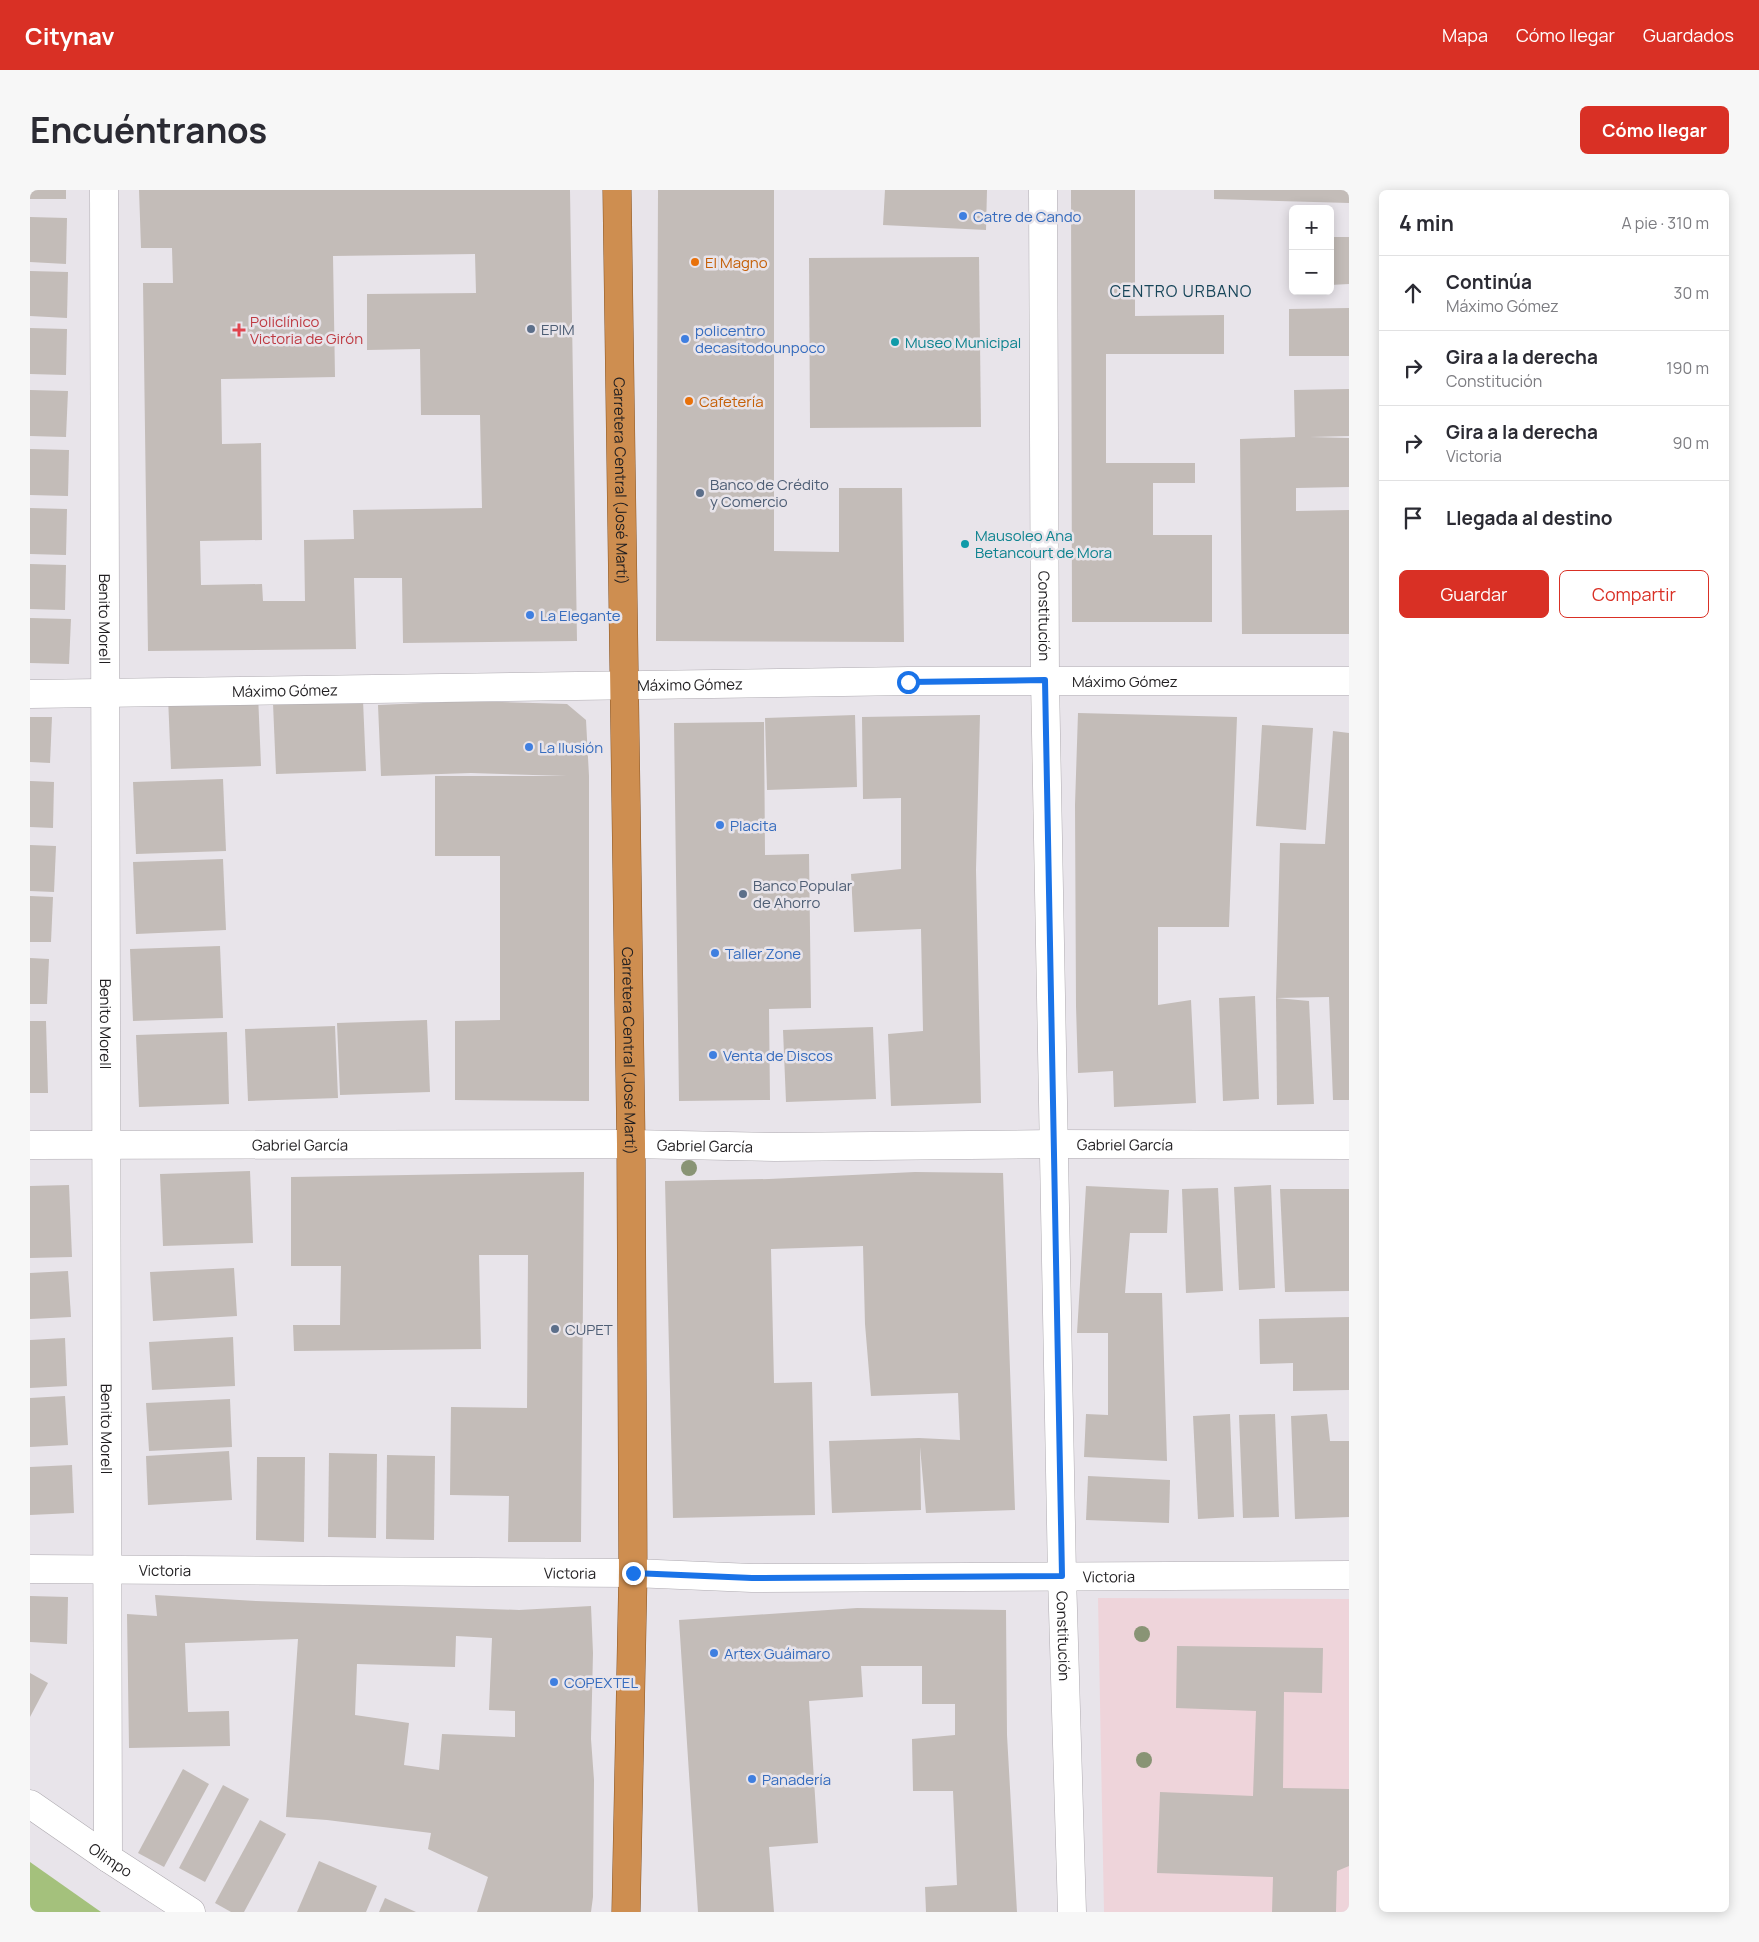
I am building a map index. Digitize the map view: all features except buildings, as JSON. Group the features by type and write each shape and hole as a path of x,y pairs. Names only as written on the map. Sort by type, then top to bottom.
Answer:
{"highway":[{"name":"Carretera Central (José Martí)","path":"617,190 632,1144 633,1573 626,1912"}],"street":[{"name":"Benito Morell","path":"104,190 108,1858"},
{"name":"Constitución","path":"1043,190 1045,680 1062,1576 1072,1912"},
{"name":"Máximo Gómez","path":"30,694 477,686 624,686 1045,680 1349,681"},
{"name":"Gabriel García","path":"30,1145 632,1144 775,1148 1054,1144 1349,1145"},
{"name":"Victoria","path":"30,1569 633,1573 752,1578 1349,1575"},
{"name":"Olimpo","path":"30,1804 191,1912"}],"shaded area":[{"path":"1098,1598 1349,1599 1349,1912 1104,1912"}],"green space":[{"path":"30,1862 101,1912 30,1912"}],"place":[{"name":"Catre de Cando","path":"963,216"},
{"name":"El Magno","path":"695,262"},
{"name":"EPIM","path":"531,329"},
{"name":"Policlínico Victoria de Girón","path":"239,330"},
{"name":"policentro decasitodounpoco","path":"685,339"},
{"name":"Museo Municipal","path":"895,342"},
{"name":"Cafetería","path":"689,401"},
{"name":"Banco de Crédito y Comercio","path":"700,493"},
{"name":"Mausoleo Ana Betancourt de Mora","path":"965,544"},
{"name":"La Elegante","path":"530,615"},
{"name":"La Ilusión","path":"529,747"},
{"name":"Placita","path":"720,825"},
{"name":"Banco Popular de Ahorro","path":"743,894"},
{"name":"Taller Zone","path":"715,953"},
{"name":"Venta de Discos","path":"713,1055"},
{"name":"CUPET","path":"555,1329"},
{"name":"Artex Guáimaro","path":"714,1653"},
{"name":"COPEXTEL","path":"554,1682"},
{"name":"Panadería","path":"752,1779"}],"district":[{"name":"CENTRO URBANO","path":"1181,291"}],"route":[{"path":"633,1573 752,1578 1062,1576 1045,680 908,682"}]}
